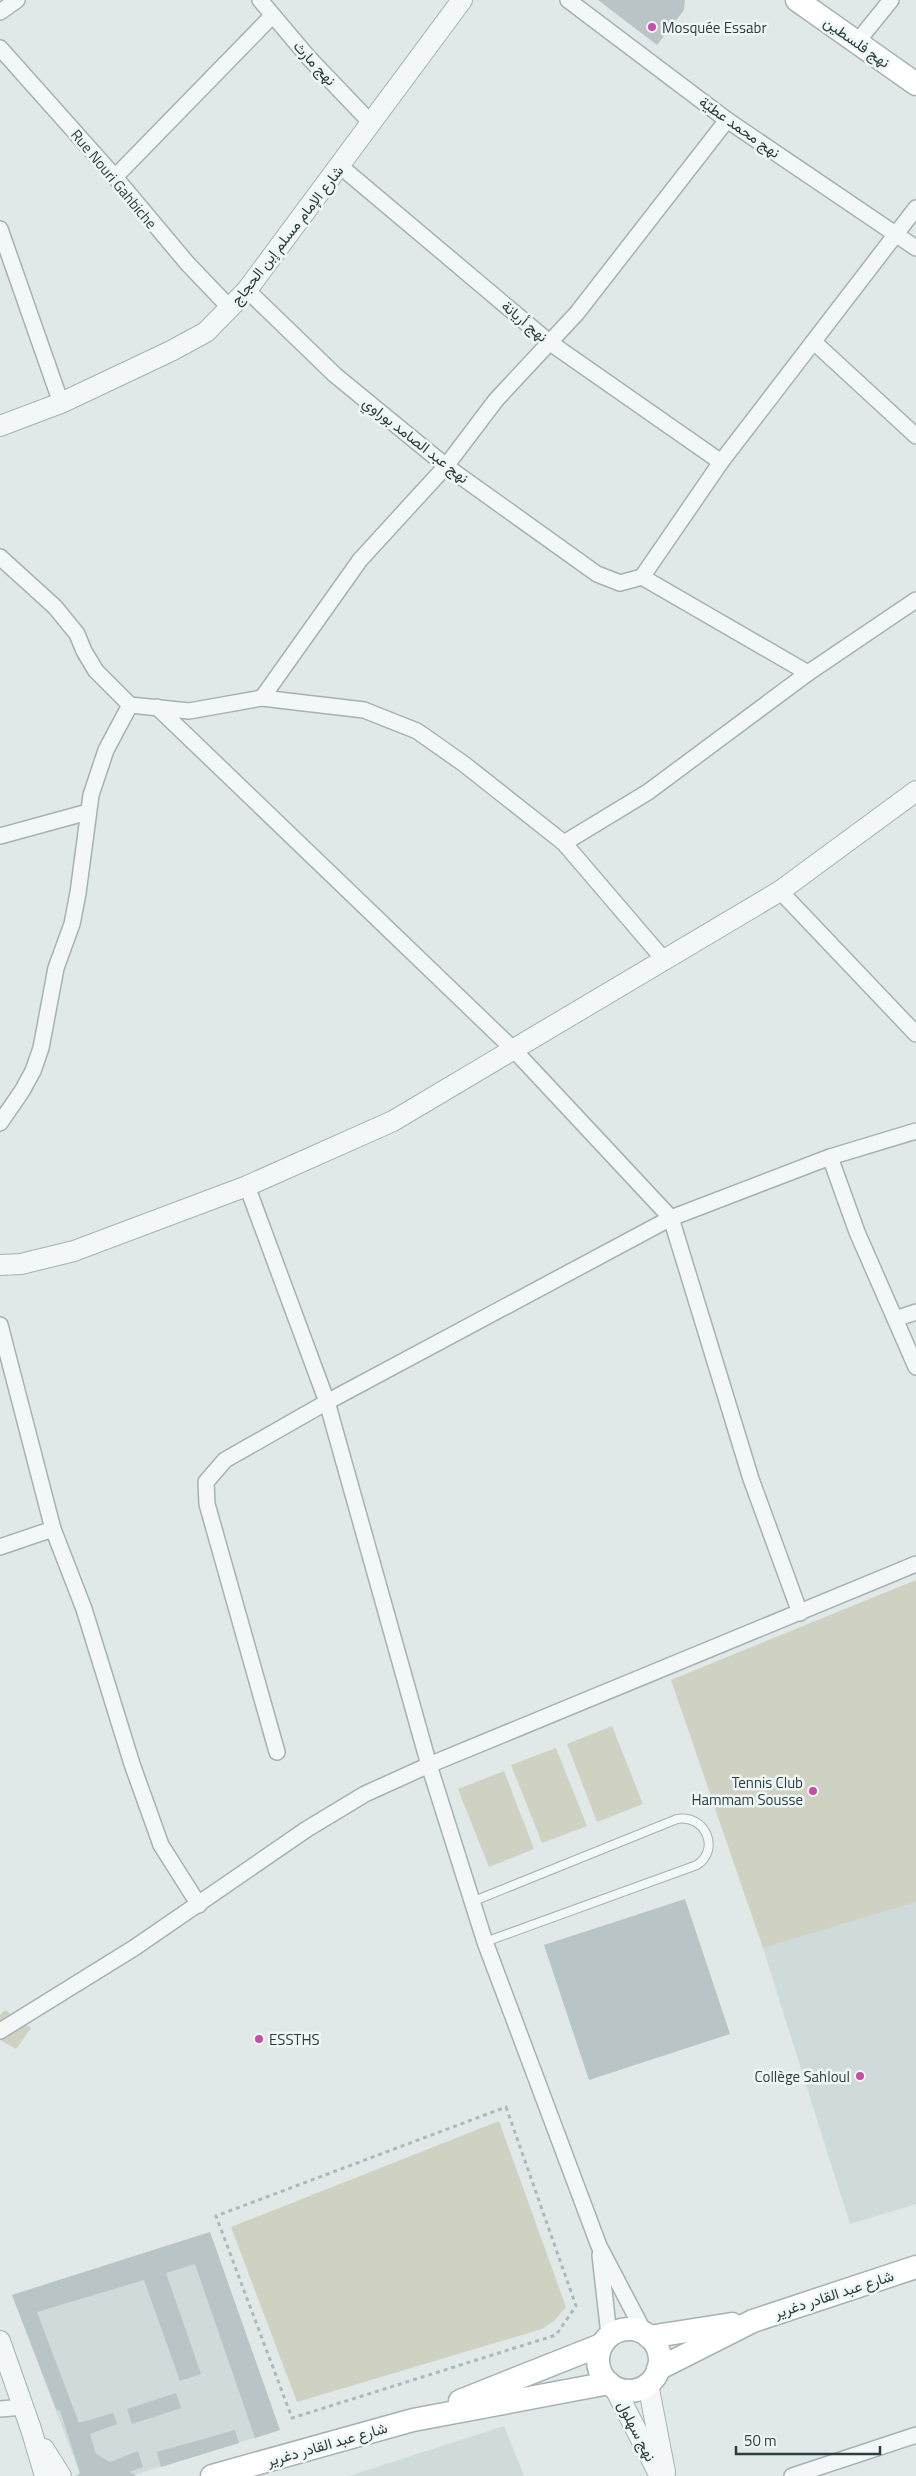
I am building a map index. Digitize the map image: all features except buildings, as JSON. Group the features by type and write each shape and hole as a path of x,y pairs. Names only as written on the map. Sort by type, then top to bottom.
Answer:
{"main road":[{"name":"نهج فلسطين","path":"797,0 916,84"},
{"name":"شارع عبد القادر دغرير","path":"646,2335 753,2320 916,2267"},
{"name":"شارع عبد القادر دغرير","path":"653,2376 753,2320"},
{"path":"626,2329 646,2335 659,2351 653,2376 632,2390 611,2385 601,2374 598,2362 605,2340 626,2329"},
{"name":"شارع عبد القادر دغرير","path":"413,2420 605,2340"},
{"name":"شارع عبد القادر دغرير","path":"212,2476 413,2420 611,2385"}],"street":[{"path":"0,12 17,0"},
{"name":"نهج مارث","path":"260,0 309,58 372,124"},
{"name":"شارع اﻹمام مسلم إبن الحجاج","path":"0,426 61,403 206,332 247,290 372,124 462,0"},
{"name":"نهج محمد عطيّة","path":"568,0 727,120 916,248"},
{"path":"858,42 891,0"},
{"path":"115,176 272,16"},
{"name":"Rue Nouri Gahbiche","path":"0,48 115,176 161,234 230,308"},
{"path":"262,698 360,560 446,466 496,400 577,313 727,120"},
{"name":"نهج أريانة","path":"340,166 549,342 721,462"},
{"path":"808,673 642,577 721,462 916,208"},
{"path":"0,229 61,403"},
{"name":"نهج عبد الصامد بوراوي","path":"247,290 335,375 446,466 597,574 620,584 642,577"},
{"path":"814,342 916,436"},
{"path":"0,557 55,607 77,634 84,651 96,671 130,705 189,711 262,698 364,710 417,731 464,764 564,843 665,961"},
{"path":"564,843 648,792 808,673 916,600"},
{"path":"0,1123 33,1071 41,1048 56,968 72,924 84,852 88,812 97,773 130,705"},
{"path":"157,707 514,1050 671,1218 739,1441 800,1613"},
{"path":"0,1265 21,1264 74,1250 247,1186 393,1121 780,891 916,791"},
{"path":"0,836 88,812"},
{"path":"780,891 916,1034"},
{"path":"277,1752 207,1504 206,1482 225,1460 327,1402 671,1218 830,1156 916,1132"},
{"path":"830,1156 857,1232 916,1367"},
{"path":"247,1186 327,1402 429,1765 474,1901 485,1942 599,2246 646,2335"},
{"path":"895,1319 916,1312"},
{"path":"0,1325 53,1530 84,1609 155,1829 170,1860 199,1905"},
{"path":"0,1546 53,1530"},
{"path":"0,2031 134,1948 307,1829 364,1794 429,1765 916,1564"},
{"path":"599,2246 605,2340"},
{"path":"0,2341 31,2428 45,2476"},
{"name":"نهج سهلول","path":"653,2376 666,2476"},
{"name":"نهج سهلول","path":"611,2385 660,2476"},
{"path":"0,2409 23,2406"},
{"path":"31,2428 61,2476"},
{"path":"802,2474 916,2435"}],"lane":[{"path":"474,1901 677,1819 688,1818 699,1822 709,1845 708,1853 704,1860 697,1865 485,1942"}],"path":[{"path":"506,2107 576,2306 556,2336 292,2418 216,2216 506,2107"}],"shaded area":[{"name":"Collège Sahloul","path":"916,1902 916,2204 850,2224 763,1948"},
{"path":"210,2232 280,2430 130,2476 80,2474 12,2295"},
{"path":"504,2426 524,2476 349,2476"}],"green space":[{"name":"Tennis Club Hammam Sousse","path":"916,1580 916,1902 763,1948 671,1680"},
{"path":"612,1726 643,1804 597,1822 567,1744"},
{"path":"556,1748 587,1826 542,1843 511,1765"},
{"path":"504,1771 534,1849 489,1867 458,1789"},
{"path":"5,2010 31,2028 16,2049 0,2040 0,2015"},
{"path":"499,2121 566,2307 554,2321 542,2329 297,2402 231,2227"}],"place":[{"name":"Mosquée Essabr","path":"652,27"},
{"name":"Tennis Club Hammam Sousse","path":"813,1791"},
{"name":"ESSTHS","path":"259,2039"},
{"name":"Collège Sahloul","path":"860,2076"}]}
